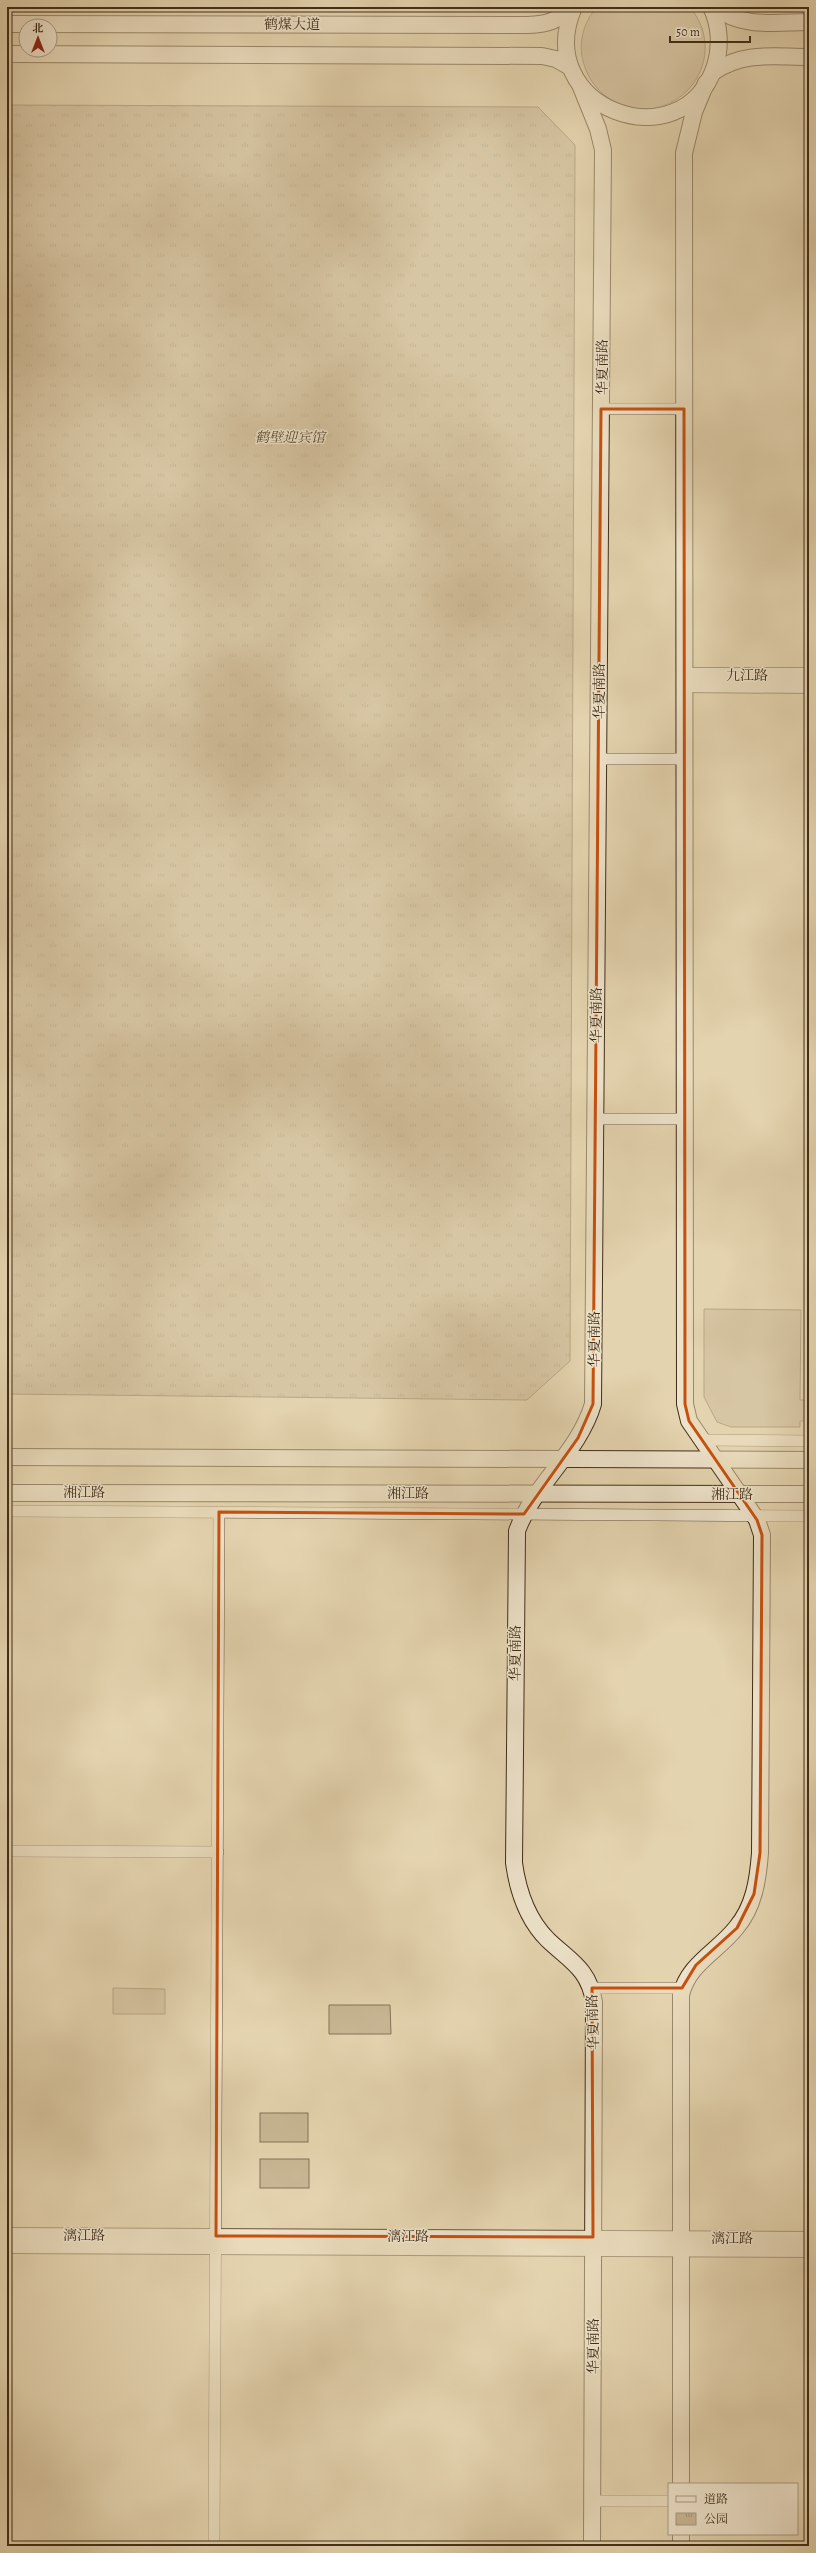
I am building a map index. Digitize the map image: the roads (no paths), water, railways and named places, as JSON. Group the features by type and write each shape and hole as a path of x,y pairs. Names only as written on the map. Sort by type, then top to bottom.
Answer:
{"main road":[{"name":"鹤煤大道","path":"7,24 528,25 547,24 558,19 573,7"},
{"name":"鹤煤大道","path":"573,7 567,29 566,42 570,68 581,87 603,107 614,113 640,118 653,117 677,109 689,102 710,78 729,61 745,57 809,57"},
{"name":"鹤煤大道","path":"710,78 719,47 719,34 711,7"},
{"path":"716,7 724,14 746,22 809,22"},
{"path":"7,54 542,56 556,59 570,68"},
{"path":"681,2483 682,1988 684,1981 696,1965 737,1928 749,1906 758,1878 760,1853 762,1536 754,1516 689,1421 685,1404 684,153 694,112 710,78"},
{"name":"华夏南路","path":"581,87 598,129 603,150 593,1404 589,1418 525,1514 516,1531 514,1863 517,1882 531,1919 548,1940 571,1959 585,1974 592,1988 594,2002 592,2546"},
{"path":"7,1457 809,1460"},
{"name":"湘江路","path":"7,1493 809,1494"},
{"path":"681,2535 681,2546"}],"street":[{"path":"601,409 684,410"},
{"name":"九江路","path":"684,680 809,675"},
{"name":"九江路","path":"684,680 809,686"},
{"path":"598,759 684,759"},
{"path":"596,1119 685,1119"},
{"path":"702,1440 809,1441"},
{"path":"7,1511 809,1516"},
{"path":"214,2546 219,1512"},
{"path":"7,1851 218,1852"},
{"path":"592,1988 682,1988"},
{"name":"漓江路","path":"7,2235 216,2241 593,2243 681,2243 809,2239"},
{"name":"漓江路","path":"7,2246 216,2241"},
{"name":"漓江路","path":"681,2243 809,2250"},
{"path":"592,2501 668,2501"}],"park label":[{"name":"鹤壁迎宾馆","path":"290,437"}]}
